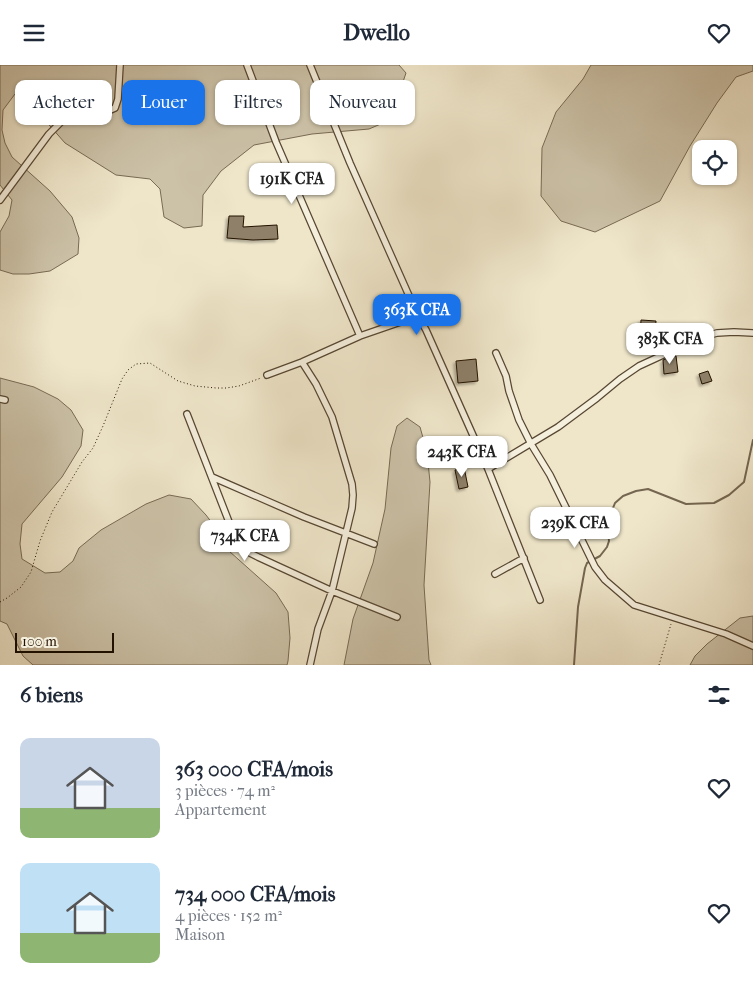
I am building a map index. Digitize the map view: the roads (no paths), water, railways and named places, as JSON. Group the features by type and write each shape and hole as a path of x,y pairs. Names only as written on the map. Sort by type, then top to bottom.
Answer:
{"street":[{"path":"1,198 49,134 64,119 78,114 108,111 115,108 118,99 120,65"},
{"path":"247,65 276,142 360,336"},
{"path":"310,65 350,163 488,469 540,600"},
{"path":"267,375 302,362 360,336 418,316"},
{"path":"488,469 558,427 639,366 702,337 717,333 753,333"},
{"path":"496,353 506,376 519,420 550,475 595,567 605,580 634,605 674,616 753,645"},
{"path":"302,362 316,384 332,417 349,474 353,495 352,508 332,591 318,629 310,665"},
{"path":"187,415 236,540 244,550 332,591 397,617"},
{"path":"212,477 304,517 374,543"},
{"path":"496,574 524,558"}],"waterway":[{"path":"574,665 578,607 585,568 587,563 600,556 607,547 611,513 615,503 623,496 648,489 686,504 714,503 729,495 744,482 753,440"}]}
